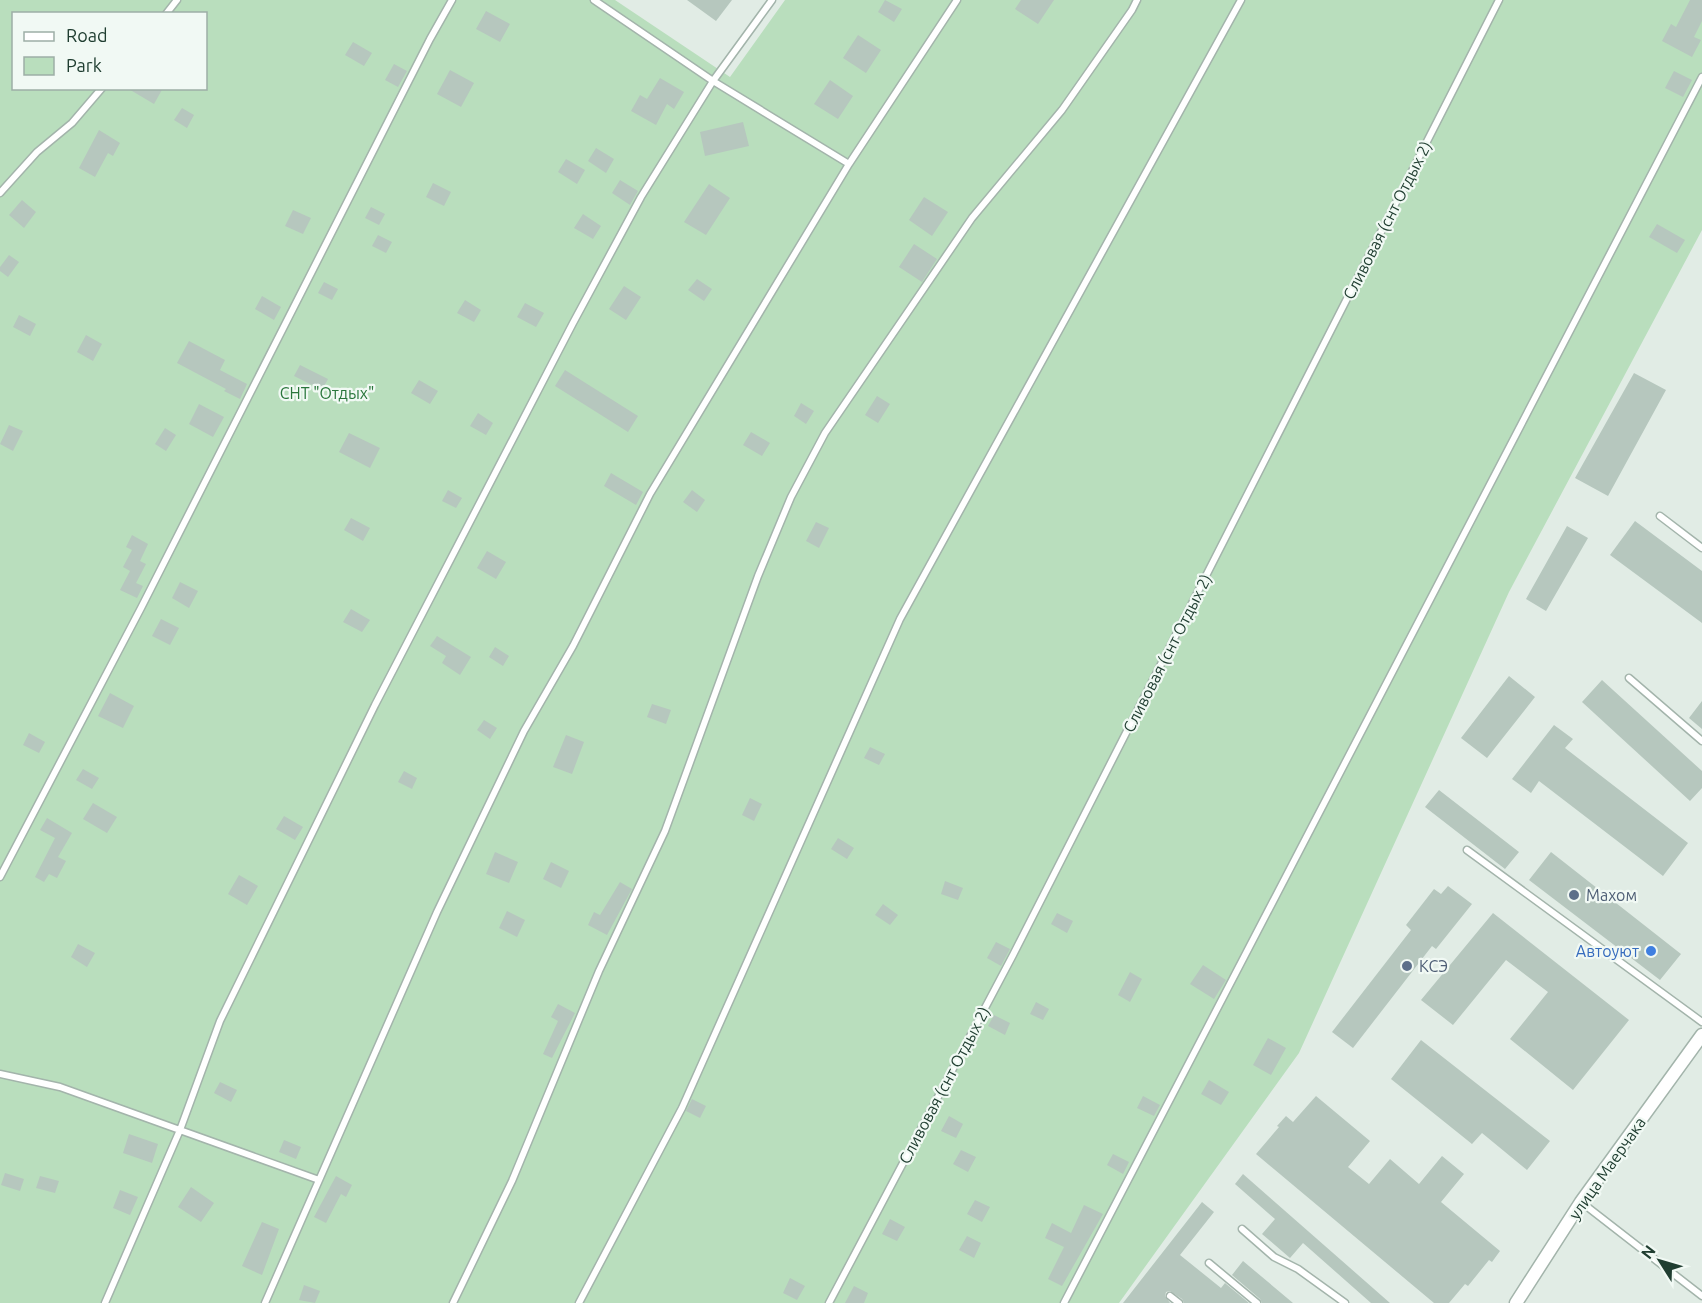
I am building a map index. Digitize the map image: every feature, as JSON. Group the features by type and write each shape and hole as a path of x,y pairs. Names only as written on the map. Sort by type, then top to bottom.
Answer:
{"street":[{"name":"улица Маерчака","path":"1516,1303 1581,1202 1702,1035"}],"lane":[{"path":"168,12 177,0"},
{"path":"0,877 141,608 430,39 452,0"},
{"path":"594,0 713,81 849,164"},
{"path":"105,1303 180,1130 220,1021 375,705 641,197 713,81 772,0"},
{"path":"265,1303 437,912 524,731 573,646 650,494 849,164 957,0"},
{"path":"453,1303 512,1181 599,971 665,831 758,576 791,497 815,451 972,218 1062,110 1137,0"},
{"path":"579,1303 682,1108 900,619 1241,0"},
{"name":"Сливовая (снт Отдых 2)","path":"829,1303 1013,956 1499,0"},
{"path":"1064,1303 1702,77"},
{"path":"0,193 37,152 72,123 100,90"},
{"path":"1660,516 1702,548"},
{"path":"1629,678 1702,741"},
{"path":"1467,850 1702,1022"},
{"path":"0,1074 60,1087 319,1180"},
{"path":"1581,1202 1702,1296"},
{"path":"1242,1229 1274,1257 1298,1269 1345,1303"},
{"path":"1209,1263 1257,1303"},
{"path":"1170,1296 1179,1303"}],"green space":[{"name":"СНТ \"Отдых\"","path":"0,0 615,0 730,77 785,0 1702,0 1702,230 1509,592 1299,1053 1119,1303 0,1303"}],"building":[{"path":"687,0 732,0 716,21"},
{"path":"885,0 902,9 894,22 878,12"},
{"path":"1021,0 1054,0 1038,24 1015,9"},
{"path":"1690,0 1702,0 1702,21 1694,37 1701,40 1692,57 1662,41 1671,24 1676,27"},
{"path":"486,11 510,24 500,42 476,29"},
{"path":"858,35 881,50 866,73 843,58"},
{"path":"353,42 372,53 364,66 345,55"},
{"path":"394,64 407,71 398,87 385,80"},
{"path":"450,70 474,83 461,107 437,94"},
{"path":"1674,71 1692,80 1683,97 1665,88"},
{"path":"660,78 684,92 674,109 667,104 656,125 631,111 640,95 647,99"},
{"path":"830,80 853,96 838,119 814,104"},
{"path":"130,90 162,90 154,104"},
{"path":"182,108 194,115 187,128 174,120"},
{"path":"743,122 749,146 705,156 700,132"},
{"path":"99,130 120,143 113,156 108,153 95,177 79,168"},
{"path":"596,148 614,159 606,173 588,161"},
{"path":"566,159 585,170 577,184 558,172"},
{"path":"620,180 638,191 630,205 612,193"},
{"path":"433,183 451,192 444,206 426,197"},
{"path":"709,184 730,198 706,235 684,222"},
{"path":"924,197 948,212 932,236 909,220"},
{"path":"22,200 36,212 24,228 9,215"},
{"path":"371,207 385,214 379,225 365,218"},
{"path":"293,210 311,218 303,234 285,226"},
{"path":"583,214 601,226 593,239 574,228"},
{"path":"1657,224 1685,240 1677,253 1649,237"},
{"path":"378,235 392,242 386,253 372,246"},
{"path":"914,244 937,259 922,282 899,267"},
{"path":"9,255 19,262 8,277 0,271 0,267"},
{"path":"697,279 712,289 704,301 688,290"},
{"path":"324,282 338,289 332,300 318,293"},
{"path":"624,286 641,297 626,320 609,309"},
{"path":"262,296 281,307 274,320 255,309"},
{"path":"465,300 481,310 474,322 457,313"},
{"path":"525,303 544,313 536,327 517,317"},
{"path":"19,315 36,324 30,336 13,327"},
{"path":"86,335 102,344 93,361 77,352"},
{"path":"189,341 225,360 220,370 247,384 240,399 177,363"},
{"path":"300,365 328,379 322,390 294,376"},
{"path":"565,370 638,416 628,432 555,386"},
{"path":"1634,373 1666,390 1608,496 1575,478"},
{"path":"419,380 438,391 430,404 411,393"},
{"path":"877,396 890,404 878,423 865,415"},
{"path":"801,403 814,411 806,424 794,416"},
{"path":"199,404 224,417 213,437 189,424"},
{"path":"478,413 493,423 486,435 470,426"},
{"path":"9,425 23,431 13,451 0,444"},
{"path":"165,428 176,435 166,451 155,444"},
{"path":"751,432 770,443 762,456 743,445"},
{"path":"349,433 380,448 370,468 339,452"},
{"path":"611,473 643,492 636,505 604,486"},
{"path":"448,490 462,498 456,508 442,501"},
{"path":"692,490 705,500 697,512 683,502"},
{"path":"351,518 370,528 363,541 344,530"},
{"path":"1635,521 1702,571 1702,623 1610,555"},
{"path":"816,522 829,528 819,548 806,541"},
{"path":"1567,526 1588,538 1546,611 1526,599"},
{"path":"132,535 148,544 140,561 146,564 136,583 143,586 137,598 120,590 130,571 123,567 132,550 126,547"},
{"path":"487,551 506,562 496,579 477,568"},
{"path":"180,582 198,591 189,608 172,598"},
{"path":"351,609 370,620 362,632 343,622"},
{"path":"161,619 179,628 170,645 152,636"},
{"path":"437,636 471,657 460,675 442,663 446,656 430,646"},
{"path":"495,647 509,656 503,666 489,657"},
{"path":"1509,676 1535,697 1487,758 1461,738"},
{"path":"1602,680 1702,771 1702,788 1690,801 1582,702"},
{"path":"110,693 134,706 123,728 98,716"},
{"path":"1702,701 1702,729 1689,718"},
{"path":"652,704 671,710 666,724 647,717"},
{"path":"484,720 497,728 490,739 477,730"},
{"path":"1554,725 1573,739 1565,748 1688,843 1663,876 1539,781 1531,793 1512,779"},
{"path":"29,733 45,742 39,753 23,745"},
{"path":"566,735 584,742 572,774 553,767"},
{"path":"870,747 885,754 879,765 864,758"},
{"path":"83,769 99,778 92,789 76,780"},
{"path":"404,771 417,778 412,789 398,782"},
{"path":"1439,790 1519,852 1505,869 1425,807"},
{"path":"750,798 762,804 754,821 742,815"},
{"path":"93,803 117,817 107,833 83,819"},
{"path":"284,816 303,827 295,840 276,829"},
{"path":"47,818 72,833 58,857 66,861 57,878 49,874 44,882 35,877 55,838 40,830"},
{"path":"838,838 854,848 847,859 831,849"},
{"path":"495,852 518,862 509,883 486,874"},
{"path":"1551,852 1681,954 1660,980 1529,880"},
{"path":"551,862 569,871 561,888 543,879"},
{"path":"239,875 258,886 247,905 228,894"},
{"path":"945,881 963,888 958,900 941,894"},
{"path":"620,882 632,889 607,935 588,925 594,912 600,915"},
{"path":"1448,886 1472,904 1436,949 1432,946 1353,1048 1332,1032 1411,930 1406,925 1434,889 1441,894"},
{"path":"883,904 898,915 890,925 875,915"},
{"path":"507,911 525,920 517,937 499,928"},
{"path":"1057,913 1073,921 1067,933 1051,924"},
{"path":"1493,913 1629,1020 1573,1090 1510,1039 1548,992 1506,960 1453,1025 1421,1000"},
{"path":"996,942 1010,949 1001,966 987,958"},
{"path":"78,944 95,953 87,967 71,957"},
{"path":"1203,965 1226,980 1214,999 1190,984"},
{"path":"1130,972 1142,979 1130,1002 1118,995"},
{"path":"1036,1002 1049,1009 1043,1020 1030,1014"},
{"path":"558,1004 575,1013 552,1058 543,1054 558,1021 551,1017"},
{"path":"994,1015 1010,1023 1005,1035 988,1026"},
{"path":"1268,1038 1286,1048 1271,1075 1253,1065"},
{"path":"1421,1040 1550,1141 1527,1170 1482,1133 1472,1144 1391,1079"},
{"path":"1209,1080 1229,1092 1221,1105 1201,1094"},
{"path":"220,1082 237,1090 231,1102 214,1093"},
{"path":"1143,1096 1160,1105 1154,1116 1137,1108"},
{"path":"1316,1096 1370,1141 1348,1167 1369,1184 1390,1159 1419,1184 1442,1156 1464,1174 1441,1202 1500,1251 1492,1262 1489,1260 1468,1286 1465,1284 1449,1303 1434,1303 1256,1154 1286,1116 1293,1122"},
{"path":"692,1099 706,1106 700,1118 686,1111"},
{"path":"949,1116 963,1124 956,1138 941,1131"},
{"path":"129,1134 158,1144 152,1163 123,1153"},
{"path":"284,1140 301,1147 296,1159 279,1152"},
{"path":"961,1150 976,1157 968,1172 953,1164"},
{"path":"1113,1154 1129,1162 1123,1174 1107,1165"},
{"path":"5,1173 24,1179 20,1191 1,1185"},
{"path":"1243,1174 1390,1303 1371,1303 1303,1243 1290,1258 1262,1234 1275,1219 1235,1184"},
{"path":"40,1176 59,1181 55,1193 36,1188"},
{"path":"336,1176 352,1185 346,1197 341,1194 326,1223 314,1217"},
{"path":"191,1187 214,1203 201,1222 178,1207"},
{"path":"120,1190 138,1197 130,1215 113,1208"},
{"path":"975,1200 990,1207 982,1222 967,1214"},
{"path":"1202,1202 1214,1212 1180,1255 1221,1288 1225,1283 1249,1303 1184,1303 1170,1291 1166,1292 1165,1296 1170,1303 1123,1303"},
{"path":"1084,1205 1103,1214 1062,1286 1048,1279 1064,1247 1045,1238 1052,1223 1071,1233"},
{"path":"890,1219 905,1227 897,1241 882,1234"},
{"path":"262,1222 279,1229 262,1275 242,1266"},
{"path":"967,1236 981,1243 974,1258 959,1250"},
{"path":"1243,1261 1293,1303 1262,1303 1232,1275"},
{"path":"790,1278 805,1286 797,1300 783,1293"},
{"path":"304,1285 320,1291 315,1303 299,1300"},
{"path":"854,1286 868,1293 864,1303 845,1303"}],"place":[{"name":"Махом","path":"1574,895"},
{"name":"Автоуют","path":"1651,951"},
{"name":"КСЭ","path":"1407,966"}]}
